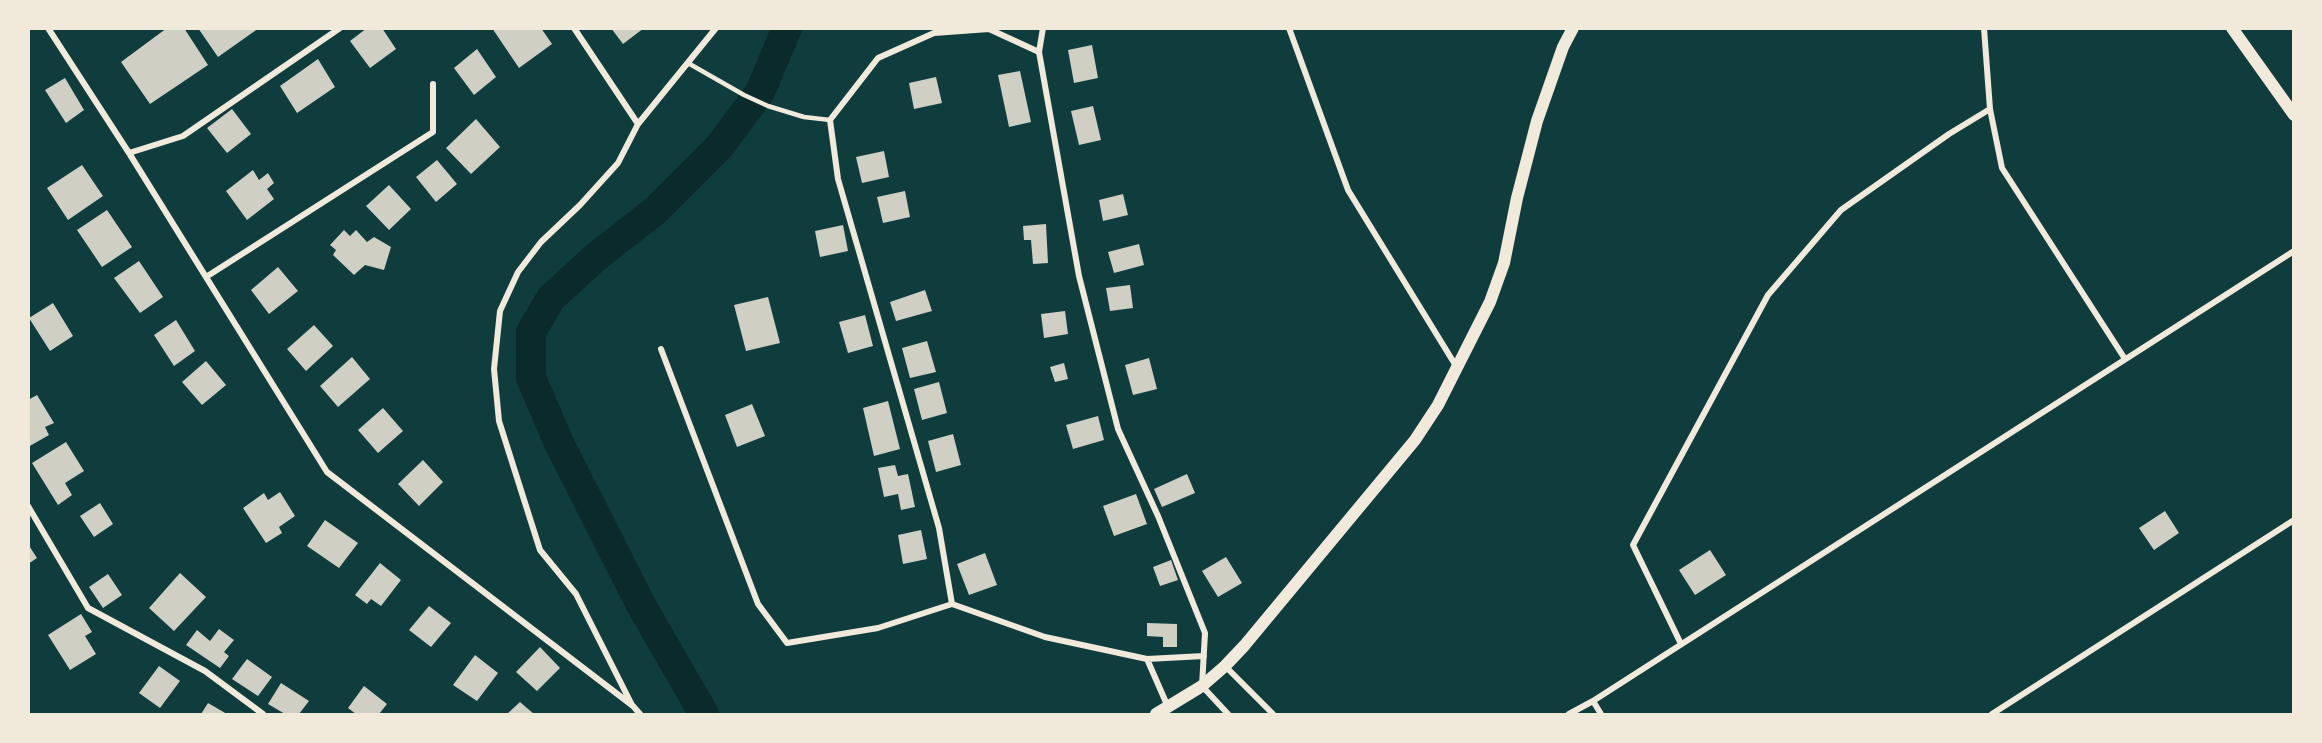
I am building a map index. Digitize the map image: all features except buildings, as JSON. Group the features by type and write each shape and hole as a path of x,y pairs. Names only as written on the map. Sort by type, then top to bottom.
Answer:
{"main road":[{"path":"1156,714 1202,686 1225,666 1415,440 1438,405 1490,302 1504,263 1517,198 1537,121 1563,47 1573,28"},
{"path":"2232,28 2294,115"}],"street":[{"path":"48,28 129,153 327,472 633,706 640,714"},
{"path":"129,153 183,136 340,28"},
{"path":"574,28 638,124"},
{"path":"633,706 576,594 540,550 498,421 494,369 500,311 518,272 541,242 580,205 618,163 638,124 716,28"},
{"path":"1043,28 1039,52 1079,276 1118,429 1158,516 1205,633 1202,686 1228,714"},
{"path":"1289,28 1348,190 1458,369"},
{"path":"1984,28 1990,109 2002,168 2125,359"},
{"path":"952,604 939,528 838,179 830,120 878,58 934,33 989,29 1039,52"},
{"path":"206,277 433,132 433,84"},
{"path":"1681,644 1633,544 1768,295 1841,210 1949,134 1990,109"},
{"path":"1569,714 1593,701 2294,252"},
{"path":"661,349 758,604 787,643 878,628 952,604 1045,637 1147,659 1204,656"},
{"path":"28,507 88,608 205,671 263,714"},
{"path":"1992,714 2294,520"},
{"path":"1147,659 1169,708"},
{"path":"1225,666 1273,714"},
{"path":"1593,701 1601,714"}],"lane":[{"path":"688,63 768,106 804,117 830,120"}],"waterway":[{"path":"704,714 641,605 559,443 531,378 531,332 551,298 596,257 656,210 719,147 760,92 787,28"}]}
